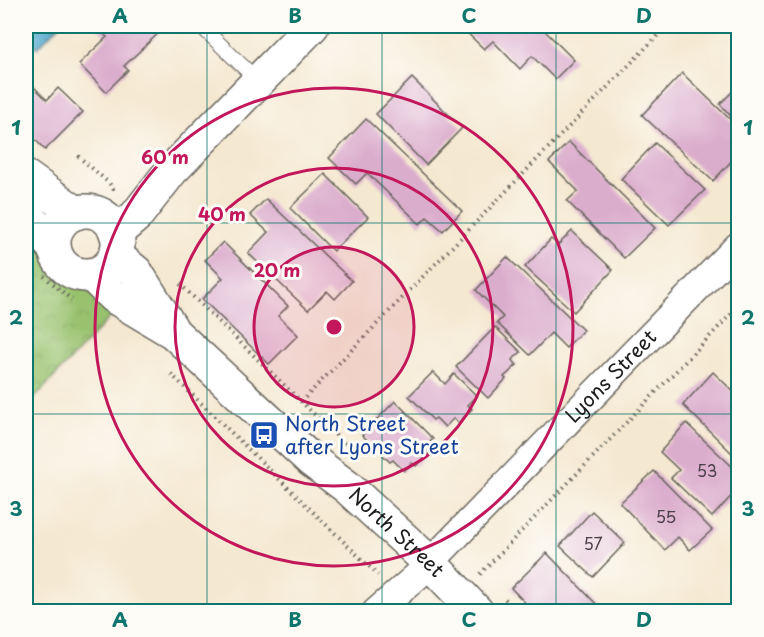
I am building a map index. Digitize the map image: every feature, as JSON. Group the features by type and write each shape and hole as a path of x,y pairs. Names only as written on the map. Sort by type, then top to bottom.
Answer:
{"street":[{"path":"46,258 57,257 63,266 82,275 95,248 312,26"},
{"name":"North Street","path":"26,177 95,248 136,272 173,332 311,460 339,501 423,579 453,612"},
{"path":"26,214 46,258"},
{"path":"46,258 61,222 95,248"},
{"name":"Lyons Street","path":"376,612 423,579 483,507 738,246"},
{"name":"North Street","path":"423,579 489,597"}],"lane":[{"path":"201,26 258,81"}],"path":[{"path":"301,402 667,26"},
{"path":"46,258 58,290 95,248"},
{"path":"176,279 352,452"},
{"path":"167,371 423,579 480,575 738,307"},
{"path":"480,575 489,597 518,612"}],"green space":[{"path":"26,231 112,315 26,407"}],"water":[{"path":"34,26 59,26 37,48 26,37"}],"building":[{"path":"95,26 166,26 124,66 128,70 106,92 79,64 107,37"},
{"path":"460,26 540,26 574,60 555,79 532,56 520,69 493,41 484,49"},
{"path":"682,73 738,127 738,154 713,181 642,115"},
{"path":"412,78 462,128 426,165 376,114"},
{"path":"26,79 47,100 58,88 83,112 45,150 26,130"},
{"path":"738,86 738,124 720,104"},
{"path":"366,119 462,211 443,231 427,217 420,224 367,173 356,184 329,158"},
{"path":"569,142 655,228 624,258 567,201 578,191 549,162"},
{"path":"655,143 705,190 669,225 621,179"},
{"path":"325,174 368,217 333,251 290,208"},
{"path":"266,199 352,281 335,299 327,291 308,310 248,253 268,232 250,215"},
{"path":"572,231 613,270 574,312 525,267 551,239 558,245"},
{"path":"223,242 288,306 278,316 298,335 269,364 202,299 223,278 205,260"},
{"path":"507,257 583,330 566,348 551,333 530,355 497,323 503,317 476,290"},
{"path":"495,327 521,352 512,360 517,365 504,377 506,379 488,398 456,367"},
{"path":"433,372 445,384 454,374 477,396 468,405 472,409 458,423 454,418 445,427 436,418 433,420 409,396"},
{"path":"713,372 738,396 738,459 683,405"},
{"path":"395,401 433,439 425,447 430,452 416,466 412,463 404,471 393,460 390,462 362,435"},
{"path":"686,423 738,472 738,489 712,517 671,478 679,470 660,452"},
{"path":"654,471 712,530 690,550 678,537 665,550 620,503"},
{"path":"592,511 625,543 593,577 560,546"},
{"path":"547,553 604,612 534,612 511,588"}],"place":[{"name":"North Street after Lyons Street","path":"264,435"}]}
